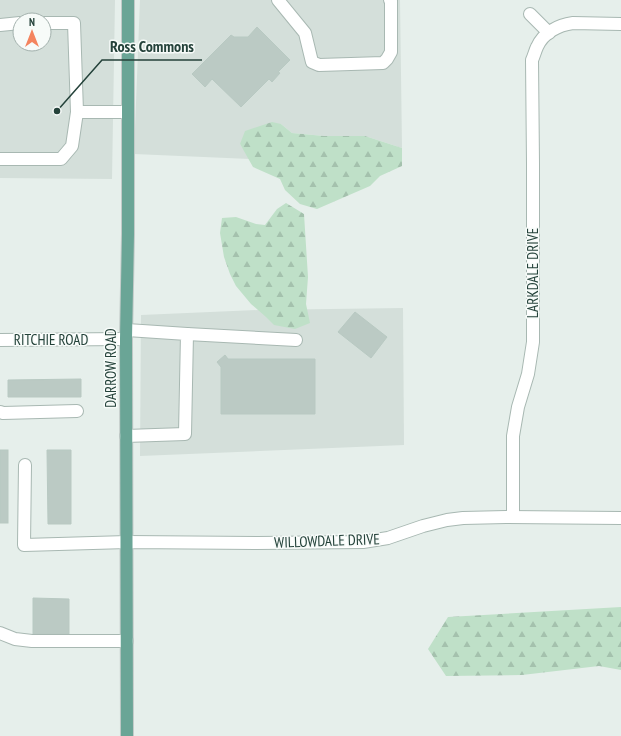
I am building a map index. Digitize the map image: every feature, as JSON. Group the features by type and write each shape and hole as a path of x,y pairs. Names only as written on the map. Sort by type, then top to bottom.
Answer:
{"main road":[{"name":"DARROW ROAD","path":"127,736 126,335 128,0"}],"street":[{"path":"278,0 306,33 312,62 319,65 383,63 391,52 390,0"},
{"path":"530,14 549,32 566,24 573,23 621,24"},
{"path":"0,159 60,159 72,146 77,112 74,24 52,23"},
{"path":"0,25 12,24"},
{"name":"LARKDALE DRIVE","path":"512,517 513,436 518,407 528,374 533,342 532,60 540,42 549,32"},
{"path":"77,112 128,112"},
{"path":"126,436 184,434 187,334"},
{"name":"RITCHIE ROAD","path":"0,340 187,334 296,340"},
{"path":"0,412 19,413 76,411"},
{"name":"WILLOWDALE DRIVE","path":"25,465 24,545 127,542 363,542 388,538 423,526 463,518 621,518"},
{"path":"0,634 15,639 32,641 127,641"}],"shaded area":[{"path":"0,0 115,0 112,179 0,178"},
{"path":"140,0 400,0 402,148 365,136 324,136 292,133 281,124 240,144 250,159 134,154"},
{"path":"403,308 404,445 140,456 141,315 258,310"}],"green space":[{"path":"272,122 281,124 292,133 324,136 365,136 402,148 402,166 380,176 370,186 317,209 300,204 285,190 280,179 253,167 240,144 245,131"},
{"path":"286,203 304,214 308,277 306,304 310,323 295,329 274,325 251,304 236,286 224,257 220,233 222,218 236,217 256,224 265,225 277,209"},
{"path":"621,607 621,670 599,666 522,675 446,676 428,649 448,617"}],"building":[{"path":"257,27 290,60 278,72 280,73 272,82 269,79 241,107 212,79 205,87 192,74 231,35 234,37 248,37"},
{"path":"355,312 387,337 371,358 338,332"},
{"path":"225,355 228,359 315,359 315,414 221,414 221,367 217,362"},
{"path":"81,379 81,397 8,397 8,380"},
{"path":"0,450 8,450 8,523 0,523"},
{"path":"47,450 71,450 71,524 48,524"},
{"path":"33,598 69,599 69,634 33,634"}],"place":[{"name":"Ross Commons","path":"57,111"}]}
